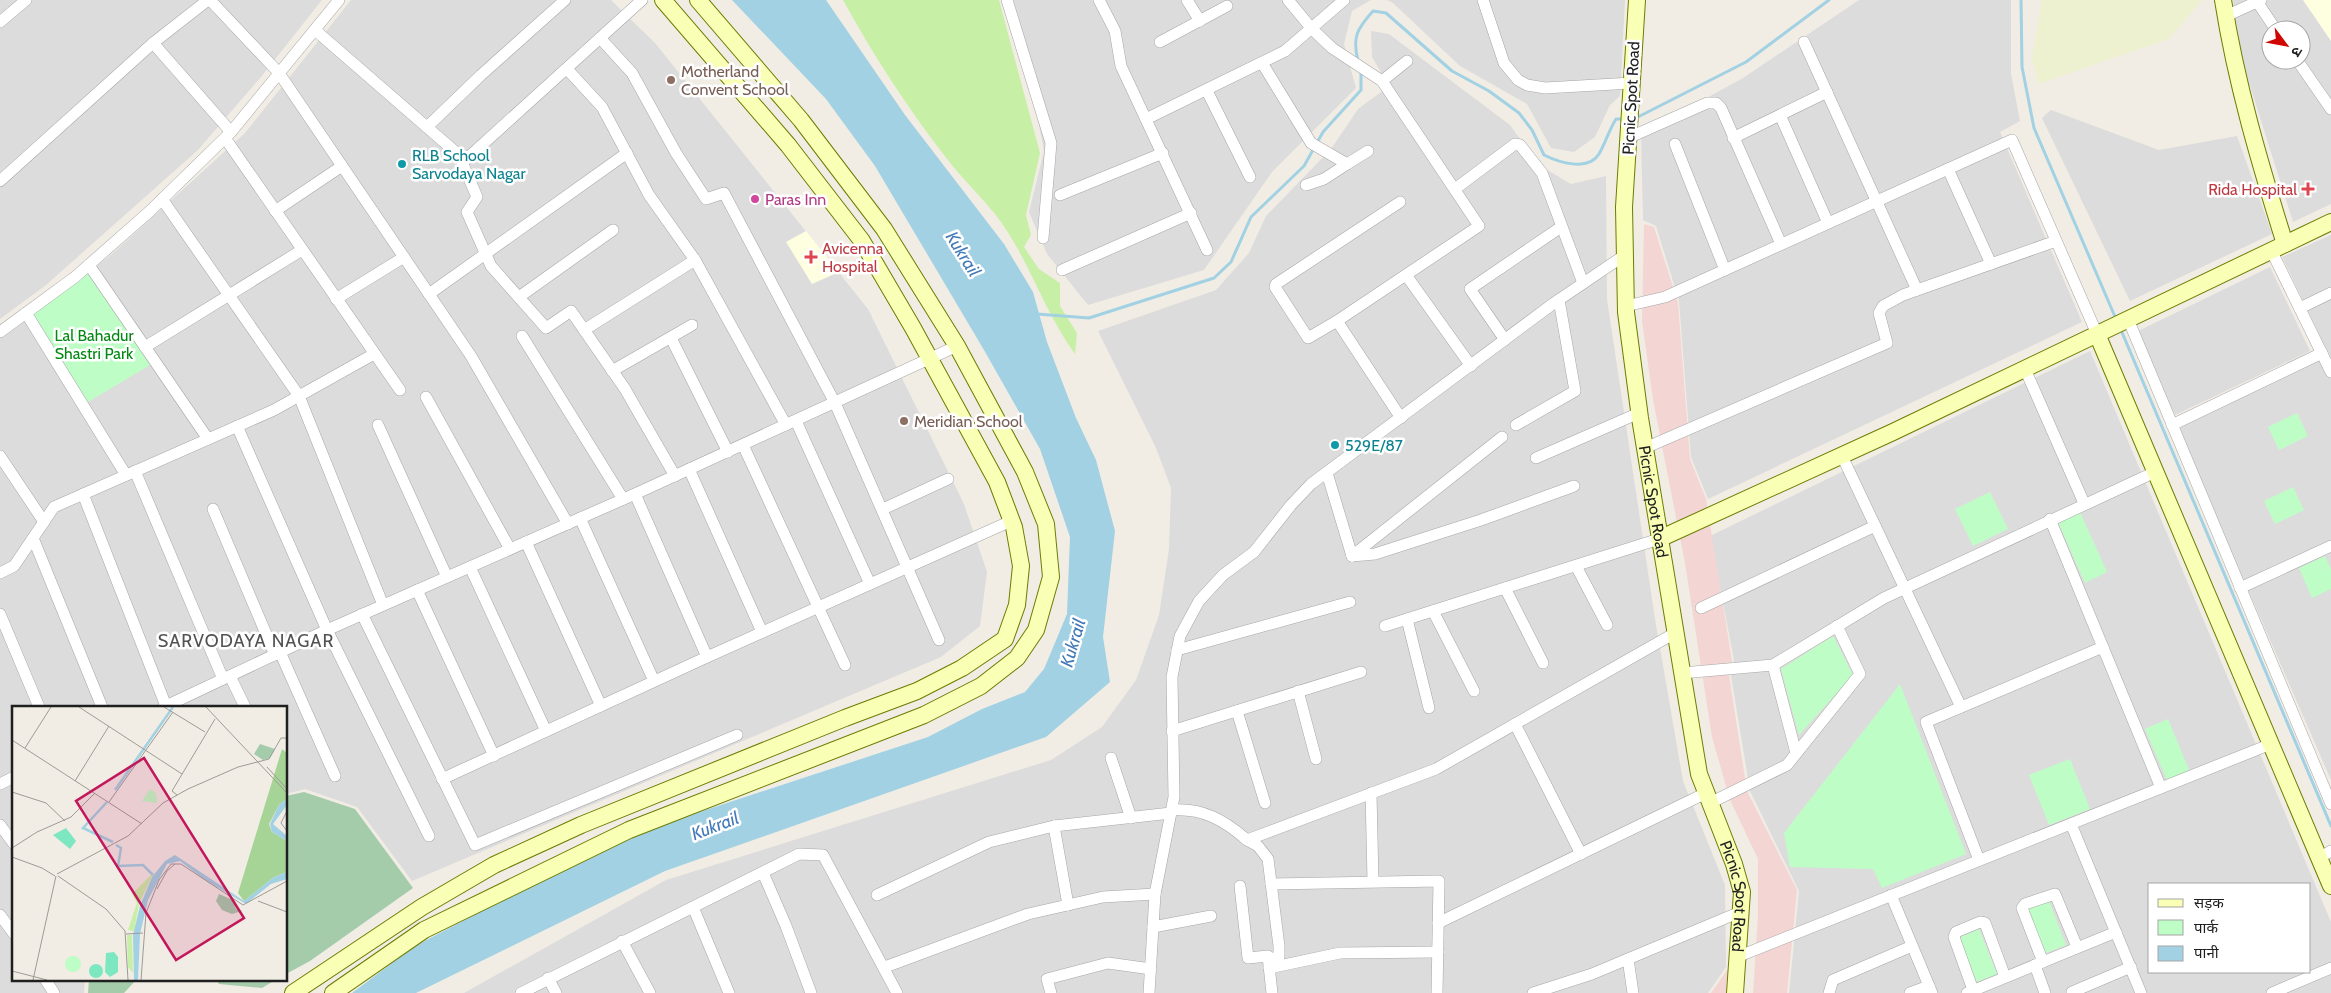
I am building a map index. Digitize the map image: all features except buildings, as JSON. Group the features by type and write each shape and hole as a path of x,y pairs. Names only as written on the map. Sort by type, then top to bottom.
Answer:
{"street":[{"path":"0,22 26,0"},
{"path":"0,181 153,43 209,0 279,73 471,356 568,524"},
{"path":"0,332 89,264 162,199 228,135 339,0"},
{"path":"427,127 565,0"},
{"path":"462,163 642,0"},
{"path":"293,993 422,908 494,865 581,826 845,718 918,691 962,668 1005,640 1018,605 1021,566 1011,521 997,482 862,241 788,145 663,0"},
{"path":"333,993 424,930 629,830 924,715 980,686 1017,658 1036,630 1051,577 1046,524 1025,472 957,346 884,229 801,120 698,0"},
{"path":"1007,0 1051,143 1043,238"},
{"path":"1187,0 1200,21"},
{"path":"1288,0 1312,29 1355,65 1382,81 1479,223 1478,228 1308,338 1276,287 1276,284 1400,202"},
{"path":"1484,0 1504,63 1518,80 1527,85 1545,88 1632,83"},
{"name":"Picnic Spot Road","path":"1637,0 1624,207 1626,306 1639,413 1699,774 1734,864 1742,892 1735,993"},
{"path":"1102,1 1115,31 1121,66 1207,250"},
{"path":"1146,120 1285,52 1342,1"},
{"path":"2270,20 2259,1 2225,8 2230,42 2261,166 2278,247 2300,308 2331,372"},
{"path":"1160,42 1227,6"},
{"path":"315,30 459,155 477,197 466,212 491,266 546,328 571,311 612,371 675,476"},
{"path":"600,38 632,73 676,154 706,199 724,194 835,403 909,567 939,640"},
{"path":"1804,42 1917,290"},
{"path":"153,43 228,135 275,211 400,390"},
{"path":"1382,81 1407,61"},
{"path":"1262,63 1311,143 1347,164"},
{"path":"567,69 602,107 649,195 695,260 791,423 870,584"},
{"path":"2304,70 2331,109"},
{"path":"1207,91 1250,177"},
{"path":"1733,138 1827,92"},
{"path":"1629,133 1712,102 1721,108 1781,244"},
{"path":"1780,115 1828,223"},
{"path":"1626,306 1665,297 2012,140 2097,334 2271,744 2325,855 2331,886"},
{"path":"1455,189 1518,144 1542,173 1583,283"},
{"path":"1675,144 1725,270"},
{"path":"1306,184 1324,179 1368,151"},
{"path":"429,294 627,153"},
{"path":"1060,195 1162,153"},
{"path":"275,211 342,166"},
{"path":"1948,169 1991,264"},
{"path":"162,199 299,396 383,605"},
{"path":"1062,270 1191,213"},
{"path":"1384,626 1659,539 1842,456 2331,222"},
{"path":"1505,340 1470,289 1561,227"},
{"path":"519,297 613,230"},
{"path":"1645,448 1887,343 1879,313 1883,306 1917,290 2056,241"},
{"path":"145,347 302,250"},
{"path":"1149,993 1155,894 1174,797 1172,677 1180,636 1199,601 1223,576 1254,552 1291,505 1312,484 1559,300 1625,255"},
{"path":"336,299 404,257"},
{"path":"584,330 695,260"},
{"path":"89,264 208,439"},
{"path":"1406,276 1471,366"},
{"path":"2300,308 2331,294"},
{"path":"1516,425 1575,391 1559,300"},
{"path":"26,313 131,473 226,677 244,706"},
{"path":"1337,321 1401,418"},
{"path":"2121,323 2172,425 2331,804"},
{"path":"612,371 692,325"},
{"path":"522,336 623,499"},
{"path":"671,338 728,452"},
{"path":"83,494 165,706 180,703 226,677 327,630 675,476 957,346"},
{"path":"2172,425 2322,353"},
{"path":"0,573 14,566 54,507 237,426 299,396 374,354"},
{"path":"2025,369 2084,503"},
{"path":"426,397 510,549"},
{"path":"1536,458 1639,413"},
{"path":"378,425 447,577"},
{"path":"237,426 327,630 430,836"},
{"path":"1352,556 1502,437"},
{"path":"743,445 816,608 844,665"},
{"path":"0,456 44,522"},
{"path":"1842,456 1961,707"},
{"path":"690,469 762,632"},
{"path":"1682,673 1773,665 1905,588 2084,503 2155,472"},
{"path":"1327,473 1352,556"},
{"path":"883,509 948,478"},
{"path":"1352,556 1384,551 1481,520 1574,486"},
{"path":"635,494 708,657"},
{"path":"213,509 277,653 335,776"},
{"path":"580,518 654,681"},
{"path":"2050,519 2161,788"},
{"path":"442,779 762,632 1011,521"},
{"path":"1701,608 1875,526"},
{"path":"33,538 102,706"},
{"path":"526,542 601,706"},
{"path":"2240,588 2331,546"},
{"path":"1576,566 1607,625"},
{"path":"470,567 546,731"},
{"path":"1505,588 1543,663"},
{"path":"417,590 494,756"},
{"path":"1177,650 1350,602"},
{"path":"1433,611 1474,691"},
{"path":"0,614 39,706"},
{"path":"362,614 475,845 737,735"},
{"path":"1407,619 1429,708"},
{"path":"1438,924 1581,854 1787,765 1860,674 1837,626"},
{"path":"1247,840 1436,769 1675,633"},
{"path":"1979,860 1926,722 2103,647"},
{"path":"1773,665 1796,753"},
{"path":"1172,732 1361,672"},
{"path":"1298,692 1316,759"},
{"path":"1237,711 1265,803"},
{"path":"1515,724 1581,854"},
{"path":"1737,957 2271,744"},
{"path":"1111,758 1131,818"},
{"path":"1372,793 1373,881"},
{"path":"877,895 989,842 1054,826 1131,818 1190,809 1227,823 1247,840 1258,846 1268,859 1279,952 1279,957 1268,964"},
{"path":"2071,824 2142,993"},
{"path":"0,825 12,841"},
{"path":"1054,826 1068,905"},
{"path":"521,993 798,854 823,855 897,993"},
{"path":"763,873 786,926 811,993"},
{"path":"1271,884 1439,881 1437,993"},
{"path":"1240,886 1248,958 1268,956 1272,993"},
{"path":"884,967 1028,914 1103,897 1155,894"},
{"path":"2045,993 2039,963 2022,908 2025,904 2055,894 2077,947"},
{"path":"1891,896 1930,990 1910,993"},
{"path":"693,907 729,993"},
{"path":"1539,992 1592,974 1740,912"},
{"path":"0,914 12,931"},
{"path":"1153,927 1211,916"},
{"path":"2005,977 1985,923 1980,922 1956,932 1954,937 1970,992 2116,932"},
{"path":"622,941 650,993"},
{"path":"1829,993 1833,980 1912,946"},
{"path":"1268,964 1340,953 1438,952"},
{"path":"1628,959 1633,993"},
{"path":"1051,993 1047,979 1108,963 1151,969"},
{"path":"2072,992 2131,968"},
{"path":"2272,993 2331,968"},
{"path":"548,978 556,993"},
{"path":"46,980 54,993"}],"shaded area":[{"path":"0,0 322,0 261,77 198,150 46,285 0,319"},
{"path":"351,0 611,0 655,43 868,309 964,504 987,572 980,626 941,657 412,881 357,807 305,789 288,793 288,706 12,706 12,980 85,980 84,993 0,993 0,332 30,318 112,254 245,133"},
{"path":"1008,0 1371,0 1352,11 1344,44 1356,88 1272,172 1204,270 1088,305 1047,254 1029,212 1044,151 1030,78"},
{"path":"1387,0 1625,0 1620,96 1610,105 1595,137 1574,152 1551,148 1527,104 1460,66 1393,3"},
{"path":"1859,0 2011,0 2011,74 2020,121 2000,132 2082,322 1708,499 1691,457 1679,301 1656,226 1643,220 1641,134 1743,78"},
{"path":"2042,0 2202,0 2169,39 2038,84 2032,58"},
{"path":"2233,0 2331,0 2331,204 2293,222 2240,54"},
{"path":"2303,0 2331,0 2331,41"},
{"path":"1371,31 1389,34 1510,125 1539,165 1571,184 1606,176 1607,299 1655,619 1683,781 1725,885 1726,967 1708,993 464,993 666,880 1051,760 1102,727 1136,680 1159,615 1169,549 1171,488 1156,448 1098,331 1216,290 1249,253 1266,216 1331,149 1358,109 1389,86 1372,57"},
{"path":"2051,110 2159,150 2237,136 2272,234 2130,301 2042,118"},
{"path":"1644,224 1654,227 1678,303 1690,459 1706,499 1732,661 1729,675 1747,791 1797,890 1787,993 1753,993 1758,915 1758,859 1730,800 1712,737 1685,563 1653,400 1642,321"},
{"name":"Avicenna Hospital","path":"806,231 839,272 812,284 786,242"},
{"path":"2331,235 2331,780 2178,429 2329,355 2282,257"},
{"path":"2270,267 2310,351 2175,415 2136,332"},
{"path":"2090,351 2331,922 2331,993 1789,993 1799,891 1750,791 1731,676 1734,660 1710,536"},
{"path":"304,792 355,809 413,888 310,961 288,973 288,796"},
{"path":"1728,969 1732,976 1731,993 1711,993"},
{"path":"89,980 136,980 124,993 88,993"},
{"path":"217,980 275,980 262,988 219,984"}],"green space":[{"path":"843,0 999,0 1040,153 1026,215 1031,235 1024,247 1039,269 1060,283 1060,306 1077,333 1075,354 1055,322 1021,254 1001,222 951,164 922,125 880,63"},
{"name":"Lal Bahadur Shastri Park","path":"89,265 155,362 83,405 26,313"},
{"path":"2297,413 2308,436 2279,450 2268,427"},
{"path":"2293,487 2304,510 2275,524 2264,501"},
{"path":"1990,492 2008,529 1973,546 1955,509"},
{"path":"2080,512 2107,572 2085,583 2058,522"},
{"path":"2325,556 2331,569 2331,589 2312,598 2299,568"},
{"path":"1833,636 1853,675 1799,735 1781,669"},
{"path":"1900,684 1966,854 1882,888 1873,869 1790,867 1784,833"},
{"path":"2168,719 2189,770 2167,780 2145,729"},
{"path":"2070,759 2090,809 2049,825 2029,775"},
{"path":"2049,901 2066,945 2046,953 2028,909"},
{"path":"1979,929 1997,974 1976,982 1959,938"}],"water":[{"name":"Kukrail","path":"732,0 826,0 905,115 1004,244 1033,292 1047,342 1076,418 1096,460 1115,531 1103,637 1110,682 1046,737 665,871 416,993 352,993 415,946 526,888 657,826 928,737 982,709 1025,692 1044,669 1067,614 1070,537 1040,449 875,166 826,99"}],"waterway":[{"path":"1634,119 1746,62 1829,0"},
{"path":"2021,0 2022,67 2034,128 2116,319"},
{"path":"1358,61 1356,39 1360,28 1373,11 1386,13 1452,71 1489,91 1519,113 1532,130 1544,155 1565,163 1588,163 1594,159 1599,154 1616,119 1626,119"},
{"path":"1037,314 1089,318 1214,278 1231,262 1251,217 1304,166 1323,132 1361,90 1361,72"},
{"path":"2121,330 2331,826"}],"place":[{"name":"Motherland Convent School","path":"671,80"},
{"name":"RLB School Sarvodaya Nagar","path":"402,164"},
{"name":"Rida Hospital","path":"2308,189"},
{"name":"Paras Inn","path":"755,199"},
{"name":"Avicenna Hospital","path":"811,257"},
{"name":"Meridian School","path":"904,421"},
{"name":"529E/87","path":"1335,445"}],"district":[{"name":"SARVODAYA NAGAR","path":"246,641"}]}
